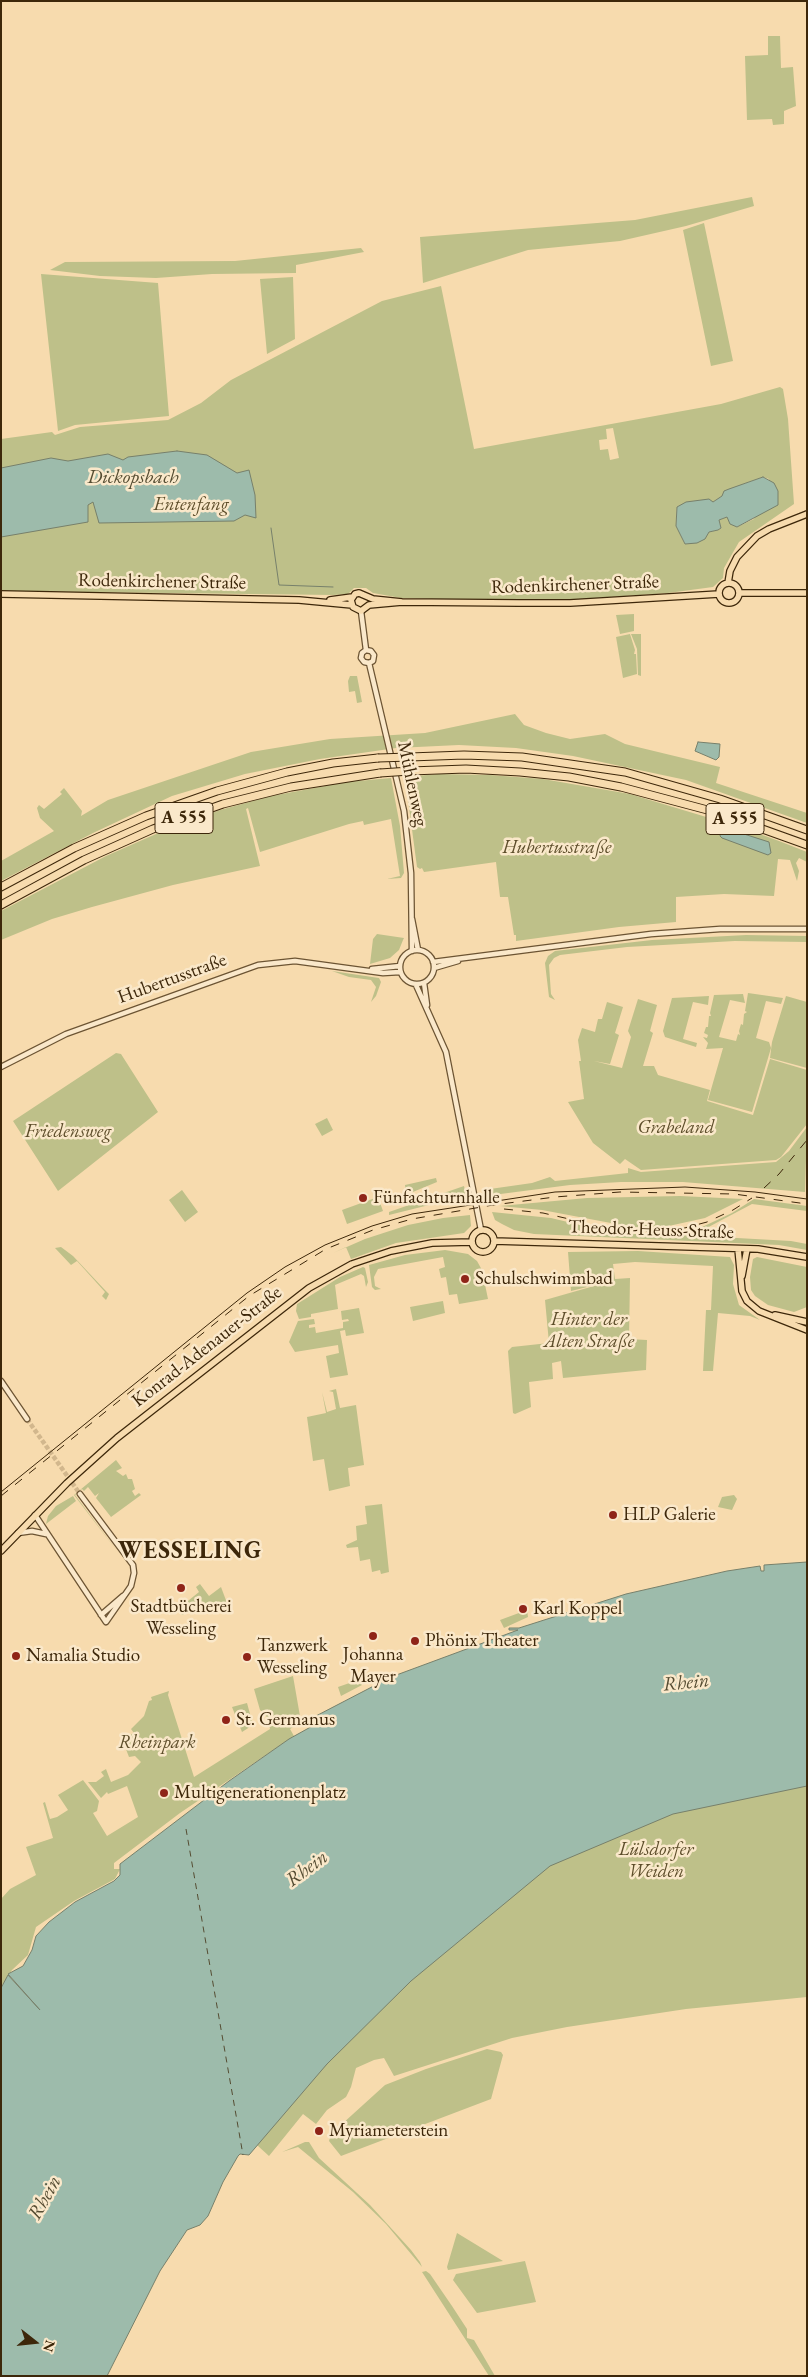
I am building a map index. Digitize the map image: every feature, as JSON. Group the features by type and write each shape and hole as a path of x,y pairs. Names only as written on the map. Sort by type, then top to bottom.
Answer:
{"highway":[{"name":"A 555","path":"1,887 74,848 146,816 217,790 287,772 333,763 378,758 464,755 522,757 625,772 720,798 807,830"},
{"name":"A 555","path":"1,905 84,860 153,829 223,804 291,786 380,773 466,769 569,777 715,812 807,845"}],"main road":[{"path":"728,583 730,571 737,557 757,536 769,529 807,514"},
{"path":"728,583 736,586 739,593 736,600 729,603 721,600 719,594 721,587 728,583"},
{"name":"Rodenkirchener Straße","path":"323,601 352,598 359,593 369,601 570,603 719,594"},
{"path":"739,593 807,593"},
{"name":"Rodenkirchener Straße","path":"1,594 323,601 352,605 356,610 361,611"},
{"path":"352,598 352,605"},
{"path":"361,611 369,601"},
{"path":"471,1242 474,1234 481,1230 490,1233 494,1241"},
{"name":"Konrad-Adenauer-Straße","path":"1,1551 67,1483 117,1438 287,1303 317,1283 352,1264 391,1251 432,1243 471,1242 473,1248 482,1252 489,1250 494,1241"},
{"name":"Theodor-Heuss-Straße","path":"494,1241 738,1248 807,1257"},
{"path":"738,1248 741,1282 747,1301 764,1313 807,1330"},
{"path":"741,1282 746,1249"},
{"path":"764,1313 807,1322"},
{"path":"799,1319 807,1314"}],"street":[{"name":"Mühlenweg","path":"361,611 366,650"},
{"name":"Mühlenweg","path":"366,650 371,651 374,655 373,661 369,663"},
{"name":"Mühlenweg","path":"366,650 361,658 364,662 369,663"},
{"name":"Mühlenweg","path":"369,663 404,811 409,851 412,951"},
{"name":"Mühlenweg","path":"410,913 418,950"},
{"path":"433,962 651,934 720,929 807,929"},
{"path":"418,950 427,953 433,962 434,968 431,978 424,984 416,985 407,982 400,972 400,966 403,957 412,951 418,950"},
{"path":"434,968 464,959"},
{"name":"Hubertusstraße","path":"1,1067 66,1034 258,965 295,961 383,973 400,972"},
{"name":"Hubertusstraße","path":"363,970 400,966"},
{"path":"424,984 428,1011"},
{"path":"416,985 446,1052 481,1230"},
{"path":"1,1381 27,1419"},
{"path":"36,1515 46,1534 106,1622 130,1589 134,1573 129,1558 80,1494"},
{"path":"17,1534 32,1531 46,1534"},
{"path":"101,1615 130,1589"}],"green space":[{"path":"768,36 780,36 781,68 793,67 796,106 784,111 784,124 773,125 772,119 747,120 745,56 768,55"},
{"path":"752,197 754,206 686,226 620,241 528,250 423,283 420,237 635,220"},
{"path":"704,223 733,361 711,366 683,230"},
{"path":"361,248 364,252 296,265 296,273 212,274 156,278 100,276 50,270 65,262 235,261"},
{"path":"41,274 158,283 169,416 75,425 58,431"},
{"path":"293,277 295,339 267,354 260,279"},
{"name":"Entenfang","path":"441,286 474,449 721,404 780,387 783,389 788,419 794,504 739,542 724,568 723,578 713,587 668,593 570,600 469,600 401,598 373,593 366,588 354,588 348,594 333,595 1,591 1,439 52,432 55,435 80,427 168,420 201,403 231,380 382,301","holes":["613,428 619,458 610,460 608,449 600,450 599,440 607,439 606,429","763,477 769,479 754,519 737,527 727,517 719,520 721,528 718,530 709,532 697,541 685,544 676,526 677,507 695,502 713,502 744,484"]},
{"path":"634,614 634,631 620,634 616,615"},
{"path":"630,634 635,650 634,654 636,654 637,674 623,678 616,637"},
{"path":"631,634 641,634 641,676 638,675 637,649"},
{"path":"350,676 357,676 362,702 357,703 355,691 349,692 348,681"},
{"path":"515,714 524,725 546,733 570,739 605,734 625,744 720,767 716,783 807,813 807,823 686,780 573,756 516,748 459,745 396,748 320,759 245,774 172,796 93,833 1,881 1,861 54,831 40,818 37,808 39,805 44,809 62,794 60,792 64,788 82,811 81,816 108,800 251,752 330,739 425,733"},
{"name":"Hubertusstraße","path":"438,774 543,779 630,794 746,829 779,841 807,852 807,862 799,858 796,863 799,871 797,881 790,860 778,859 774,896 724,894 676,897 676,922 619,927 516,941 508,897 500,897 496,862 424,872 422,868 417,867 405,777"},
{"path":"391,778 400,826 404,873 401,878 387,879 400,876 391,819 364,825 363,821 349,824 260,852 248,808 246,809 260,866 173,885 92,907 52,919 1,940 1,911 106,856 165,830 220,810 271,796 347,782"},
{"path":"377,934 404,938 399,950 390,958 370,964 373,939"},
{"path":"746,935 807,936 807,942 735,941 627,947 560,955 554,958 549,965 551,994 555,1000 549,997 545,963 548,956 555,951 652,940"},
{"path":"332,971 379,978 381,982 376,996 371,1002 376,987 371,980 349,977"},
{"path":"748,993 783,998 781,1004 766,1001 756,1038 769,1042 771,1048 752,1112 708,1100 723,1048 706,1049 708,1043 703,1037 707,1038 708,1035 704,1033 706,1027 708,1027 709,1016 711,1016 714,995 743,994 745,1003 730,1000 719,1037 736,1041 738,1034 740,1035 741,1024 743,1025 744,1014 747,1012 745,1011"},
{"path":"709,996 708,1005 693,1002 683,1039 697,1043 696,1047 665,1037 663,1031 672,998"},
{"path":"786,996 807,1002 807,1068 770,1058 772,1042"},
{"name":"Grabeland","path":"638,999 657,1005 650,1031 653,1033 643,1066 654,1066 658,1075 710,1090 707,1101 753,1115 770,1059 807,1070 807,1124 781,1157 776,1160 641,1170 625,1159 620,1164 593,1143 568,1102 584,1099 578,1040 582,1028 595,1032 598,1019 602,1019 607,1002 623,1007 615,1033 619,1035 610,1064 594,1061 622,1068 631,1037 628,1031"},
{"name":"Friedensweg","path":"116,1053 121,1054 158,1112 58,1191 13,1121"},
{"path":"327,1118 333,1130 322,1136 315,1124"},
{"path":"807,1127 805,1192 683,1182 621,1182 570,1185 485,1196 483,1190 532,1183 550,1177 555,1181 628,1173 628,1168 641,1172 776,1162 789,1151"},
{"path":"436,1178 437,1182 391,1201 389,1196 406,1193 405,1185"},
{"path":"464,1186 467,1200 429,1205 389,1215 389,1212"},
{"path":"182,1190 198,1212 185,1222 169,1200"},
{"path":"680,1196 743,1199 705,1218 655,1229 632,1227 542,1210 500,1206 587,1198"},
{"name":"Fünfachturnhalle","path":"378,1197 383,1211 347,1224 342,1210"},
{"path":"754,1199 807,1206 807,1211 752,1204 701,1231 701,1236 791,1241 807,1244 807,1250 779,1245 534,1234 514,1230 502,1224 495,1220 492,1212 551,1218 614,1233 660,1235 679,1234 700,1228 732,1213"},
{"path":"470,1215 471,1226 464,1233 396,1243 351,1259 346,1247 408,1225"},
{"path":"61,1247 73,1256 109,1294 106,1300 102,1296 105,1292 77,1261 71,1265 55,1248"},
{"name":"Schulschwimmbad","path":"445,1250 468,1254 477,1261 482,1270 488,1299 459,1304 457,1294 449,1295 446,1277 441,1278 439,1269 445,1267 443,1257 378,1269 374,1277 375,1286 381,1289 375,1290 372,1287 369,1265 405,1255"},
{"name":"Hinter der Alten Straße","path":"638,1251 730,1257 734,1265 733,1284 739,1305 760,1320 750,1316 718,1313 713,1371 703,1371 706,1310 711,1310 713,1266 635,1262 613,1264 615,1279 630,1278 629,1339 647,1340 646,1370 563,1378 561,1361 552,1363 553,1379 529,1382 531,1407 515,1414 513,1413 508,1351 512,1347 549,1343 545,1300 615,1280 571,1291 568,1252"},
{"path":"757,1257 807,1267 807,1307 794,1312 768,1305 755,1296 751,1290 750,1277 753,1259"},
{"path":"363,1267 365,1268 368,1282 366,1287 364,1276 361,1274 335,1285 338,1309 311,1314 311,1317 299,1319 296,1311 297,1304 340,1277"},
{"path":"443,1301 445,1313 413,1321 410,1307"},
{"path":"359,1308 364,1333 346,1336 345,1330 340,1331 348,1375 330,1378 326,1356 339,1353 338,1345 295,1352 289,1342 298,1321 314,1319 315,1324 309,1325 309,1328 315,1327 316,1333 343,1328 343,1322 349,1321 348,1319 342,1320 341,1311"},
{"path":"336,1389 340,1408 356,1405 364,1465 348,1468 350,1486 329,1491 324,1459 313,1461 307,1417 326,1413 322,1392 327,1412 336,1409 333,1392 329,1391"},
{"path":"116,1460 122,1468 116,1471 123,1476 126,1474 128,1479 132,1479 135,1489 132,1491 135,1496 139,1493 141,1495 111,1517 96,1498 99,1493 95,1496 88,1487 75,1495 117,1551 74,1495"},
{"path":"734,1495 737,1499 732,1510 718,1507 722,1497"},
{"path":"73,1496 76,1501 46,1524 48,1516 56,1506"},
{"path":"382,1504 389,1572 381,1574 380,1570 372,1572 370,1559 360,1561 358,1547 347,1548 346,1545 357,1540 356,1526 367,1524 365,1506"},
{"path":"200,1584 209,1596 221,1587 227,1603 213,1610 210,1604 182,1615 178,1609 199,1592 196,1587"},
{"path":"527,1610 528,1617 504,1628 500,1620"},
{"name":"Rheinpark","path":"293,1676 301,1722 290,1729 294,1736 180,1813 114,1863 114,1869 120,1869 115,1879 74,1901 36,1927 28,1955 12,1970 1,1987 1,1899 10,1889 36,1875 26,1847 53,1838 43,1803 45,1802 50,1819 57,1817 68,1810 58,1795 83,1780 99,1801 97,1811 93,1813 107,1836 138,1817 127,1786 108,1794 107,1792 101,1798 88,1782 96,1782 104,1776 101,1772 106,1769 111,1782 128,1775 141,1762 135,1756 129,1757 122,1739 134,1733 131,1729 144,1716 149,1701 152,1700 151,1697 169,1691 168,1695 194,1777 270,1729 269,1724 272,1722 260,1710 254,1689"},
{"name":"Lülsdorfer Weiden","path":"807,1677 807,1997 686,2009 567,2027 512,2038 394,2076 384,2058 374,2060 356,2068 346,2097 327,2110 316,2124 303,2114 269,2156 147,2045"},
{"path":"361,1679 362,1685 341,1696 338,1687"},
{"path":"247,1703 253,1725 242,1732 232,1707"},
{"path":"487,2049 501,2052 503,2055 491,2099 341,2156 329,2141 331,2134 385,2085"},
{"path":"309,2142 319,2158 370,2205 411,2250 422,2267 386,2224 353,2192 298,2147 282,2152"},
{"path":"457,2233 503,2261 448,2270 447,2267"},
{"path":"525,2261 536,2302 477,2313 453,2280 456,2274"},
{"path":"426,2271 430,2274 467,2329 467,2338 474,2340 495,2376 489,2376 422,2272"}],"water":[{"path":"177,451 207,455 237,473 249,470 255,495 256,518 245,515 234,521 99,523 93,502 88,505 88,522 1,537 1,468 51,458 68,461 108,454 123,460 128,457"},
{"path":"763,477 774,483 778,491 778,505 737,527 730,524 727,517 719,520 721,528 709,532 705,539 697,543 685,544 676,526 677,507 686,502 709,499 713,502 722,496 724,491"},
{"path":"698,742 720,744 719,757 716,760 695,751"},
{"path":"722,827 769,842 771,853 768,855 722,838 720,836"},
{"name":"Rhein","path":"807,1562 807,1786 673,1814 550,1866 411,1981 327,2064 249,2155 240,2154 238,2156 223,2182 208,2216 200,2225 187,2230 160,2271 107,2376 1,2376 1,1988 8,1975 40,2010 8,1974 23,1966 32,1950 36,1936 49,1922 75,1902 114,1881 120,1875 120,1864 229,1781 289,1739 316,1724 314,1717 391,1677 518,1630 509,1630 509,1628 519,1628 626,1594 727,1571 760,1566 761,1571 764,1571 764,1565"}],"waterway":[{"name":"Dickopsbach","path":"271,528 279,585 333,587"}],"ferry route":[{"path":"186,1829 243,2155"}],"tunnel":[{"path":"27,1419 80,1494"}],"tram line":[{"path":"1,1492 247,1293 285,1267 325,1245 372,1226 412,1214 555,1192 685,1187 755,1192 807,1199"}],"railway":[{"path":"764,1188 779,1174 807,1140"},
{"path":"1,1496 249,1296 326,1249 373,1230 412,1219 493,1205 555,1197 620,1192 734,1194 807,1204"},
{"path":"504,1209 543,1213 617,1230 658,1232 677,1230 707,1222 733,1210 752,1198"}],"place":[{"name":"Fünfachturnhalle","path":"363,1198"},
{"name":"Schulschwimmbad","path":"465,1279"},
{"name":"HLP Galerie","path":"613,1515"},
{"name":"Stadtbücherei Wesseling","path":"181,1588"},
{"name":"Karl Koppel","path":"523,1609"},
{"name":"Johanna Mayer","path":"373,1636"},
{"name":"Phönix Theater","path":"415,1641"},
{"name":"Namalia Studio","path":"16,1656"},
{"name":"Tanzwerk Wesseling","path":"247,1657"},
{"name":"St. Germanus","path":"226,1720"},
{"name":"Multigenerationenplatz","path":"164,1793"},
{"name":"Myriameterstein","path":"319,2131"}],"district":[{"name":"WESSELING","path":"190,1551"}]}
